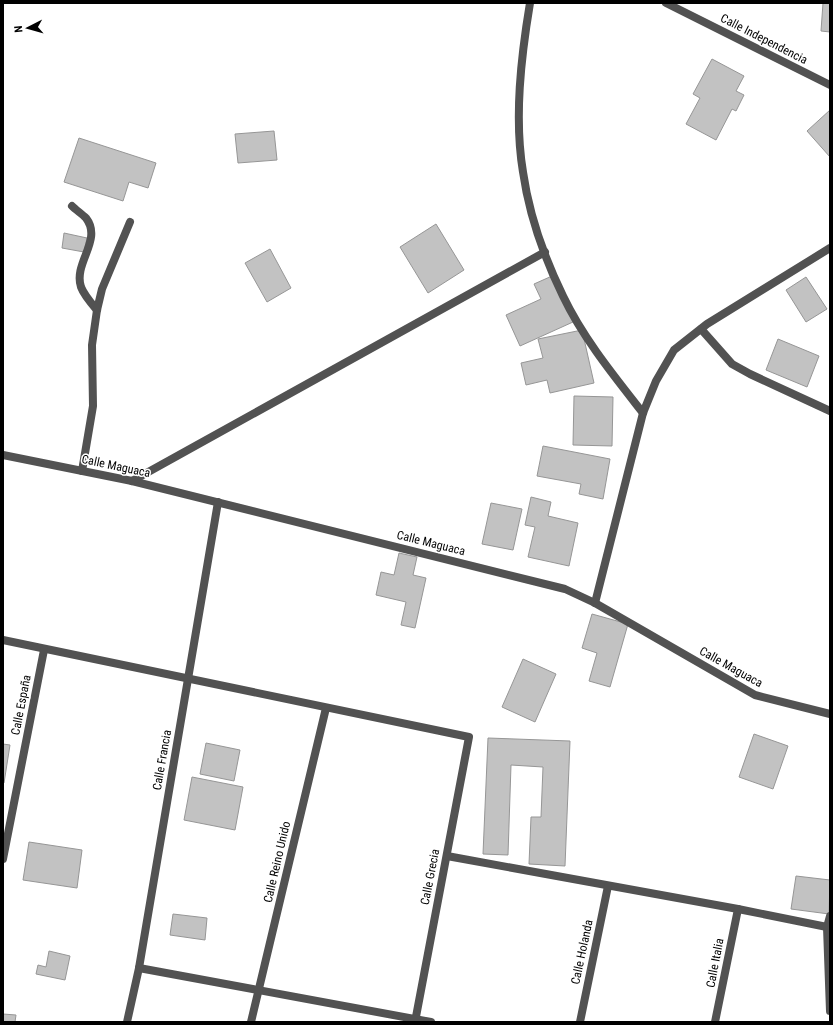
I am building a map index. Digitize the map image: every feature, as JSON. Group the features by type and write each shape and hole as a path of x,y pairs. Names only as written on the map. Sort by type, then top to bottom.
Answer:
{"street":[{"path":"530,3 524,41 519,110 523,171 531,213 563,296 594,348 643,413"},
{"name":"Calle Independencia","path":"666,3 830,85"},
{"path":"72,206 86,218 91,229 92,238 80,274 81,287 97,310"},
{"path":"82,471 94,406 92,345 97,310 102,289 130,222"},
{"path":"595,603 643,413 656,381 674,350 701,329 830,248"},
{"path":"132,481 545,252"},
{"path":"701,329 732,364 750,374 830,411"},
{"name":"Calle Maguaca","path":"3,455 132,481 565,589 595,603 755,695 830,714"},
{"name":"Calle Francia","path":"127,1022 139,968 218,502"},
{"path":"3,640 44,650 188,678 326,708"},
{"name":"Calle España","path":"3,859 44,650"},
{"name":"Calle Grecia","path":"326,708 469,737 415,1020"},
{"name":"Calle Reino Unido","path":"251,1022 326,708"},
{"path":"447,856 738,909 827,927"},
{"name":"Calle Holanda","path":"580,1022 608,886"},
{"name":"Calle Italia","path":"715,1022 738,909"},
{"path":"830,916 827,927 830,1012"},
{"path":"139,968 431,1022"}],"building":[{"path":"823,3 830,3 830,32 821,31"},
{"path":"712,59 744,76 736,91 744,95 736,111 732,109 716,140 686,124 700,98 693,94"},
{"path":"830,110 830,157 807,131"},
{"path":"274,131 277,160 238,163 235,134"},
{"path":"79,138 156,163 148,188 129,182 123,201 64,182"},
{"path":"436,224 464,270 428,293 400,247"},
{"path":"64,233 87,238 84,252 62,248"},
{"path":"270,249 291,288 267,302 245,263"},
{"path":"552,276 573,322 520,346 506,315 541,299 534,284"},
{"path":"806,277 827,309 806,322 786,290"},
{"path":"582,330 594,383 550,393 547,380 526,385 521,363 543,358 538,339"},
{"path":"778,339 819,356 807,387 766,370"},
{"path":"574,396 613,397 612,446 573,445"},
{"path":"543,446 610,459 603,499 579,494 581,484 537,476"},
{"path":"531,497 551,502 548,516 578,523 569,566 528,557 535,527 525,525"},
{"path":"491,503 522,509 513,550 482,544"},
{"path":"399,553 417,557 413,575 426,578 415,628 401,625 406,602 376,595 381,572 394,575"},
{"path":"592,614 628,624 610,687 589,681 597,653 582,648"},
{"path":"523,659 556,674 535,722 502,707"},
{"path":"754,734 788,746 773,789 739,777"},
{"path":"488,738 570,741 565,866 529,864 531,817 541,817 543,767 511,765 508,855 483,854"},
{"path":"206,743 240,750 234,781 200,774"},
{"path":"3,744 10,745 4,783 3,783"},
{"path":"192,777 243,787 235,830 184,820"},
{"path":"29,842 82,850 77,888 23,880"},
{"path":"796,876 830,880 829,914 791,909"},
{"path":"173,914 207,918 205,940 170,935"},
{"path":"49,951 70,956 65,980 36,974 38,965 46,967"},
{"path":"3,1014 16,1015 15,1022 3,1022"}]}
